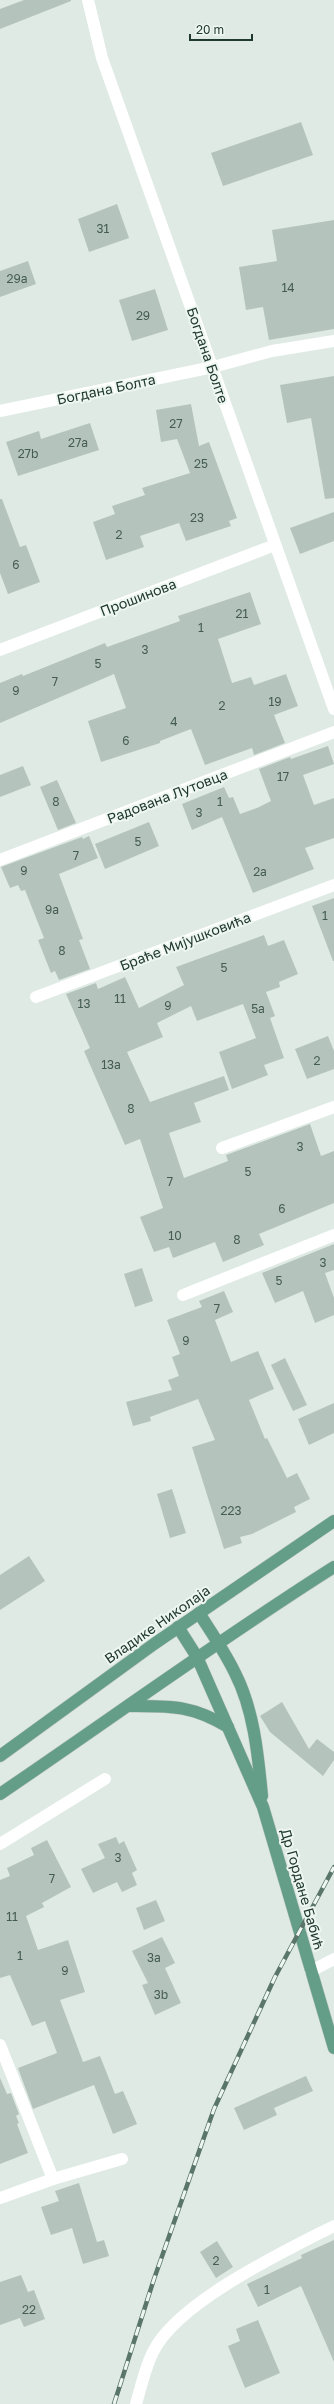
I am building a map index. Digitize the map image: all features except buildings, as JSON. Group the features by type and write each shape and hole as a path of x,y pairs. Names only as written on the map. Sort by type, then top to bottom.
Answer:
{"main road":[{"name":"Владике Николаја","path":"0,1756 178,1627 334,1521"},
{"path":"0,1794 130,1706 197,1657 334,1567"},
{"name":"Др Гордане Бабић","path":"199,1613 235,1673 243,1692 258,1753 263,1807"},
{"name":"Др Гордане Бабић","path":"178,1627 197,1657 263,1807 334,2048"},
{"path":"130,1706 190,1709 211,1716 228,1728"}],"street":[{"name":"Богдана Болте","path":"88,0 102,58 334,709"},
{"name":"Богдана Болта","path":"0,411 213,367 272,351 334,340"},
{"name":"Прошинова","path":"0,650 275,545"},
{"name":"Радована Лутовца","path":"0,860 334,732"},
{"name":"Браће Мијушковића","path":"36,997 334,885"},
{"path":"222,1148 334,1107"},
{"path":"183,1295 334,1235"},
{"path":"0,1844 105,1779"},
{"path":"311,1971 334,1959"},
{"path":"0,2045 53,2179"},
{"path":"0,2198 53,2179 122,2159"},
{"path":"136,2404 153,2351 168,2332 185,2316 206,2299 259,2265 334,2226"}],"railway":[{"path":"114,2404 154,2279 214,2109 275,1977 334,1867"}]}
